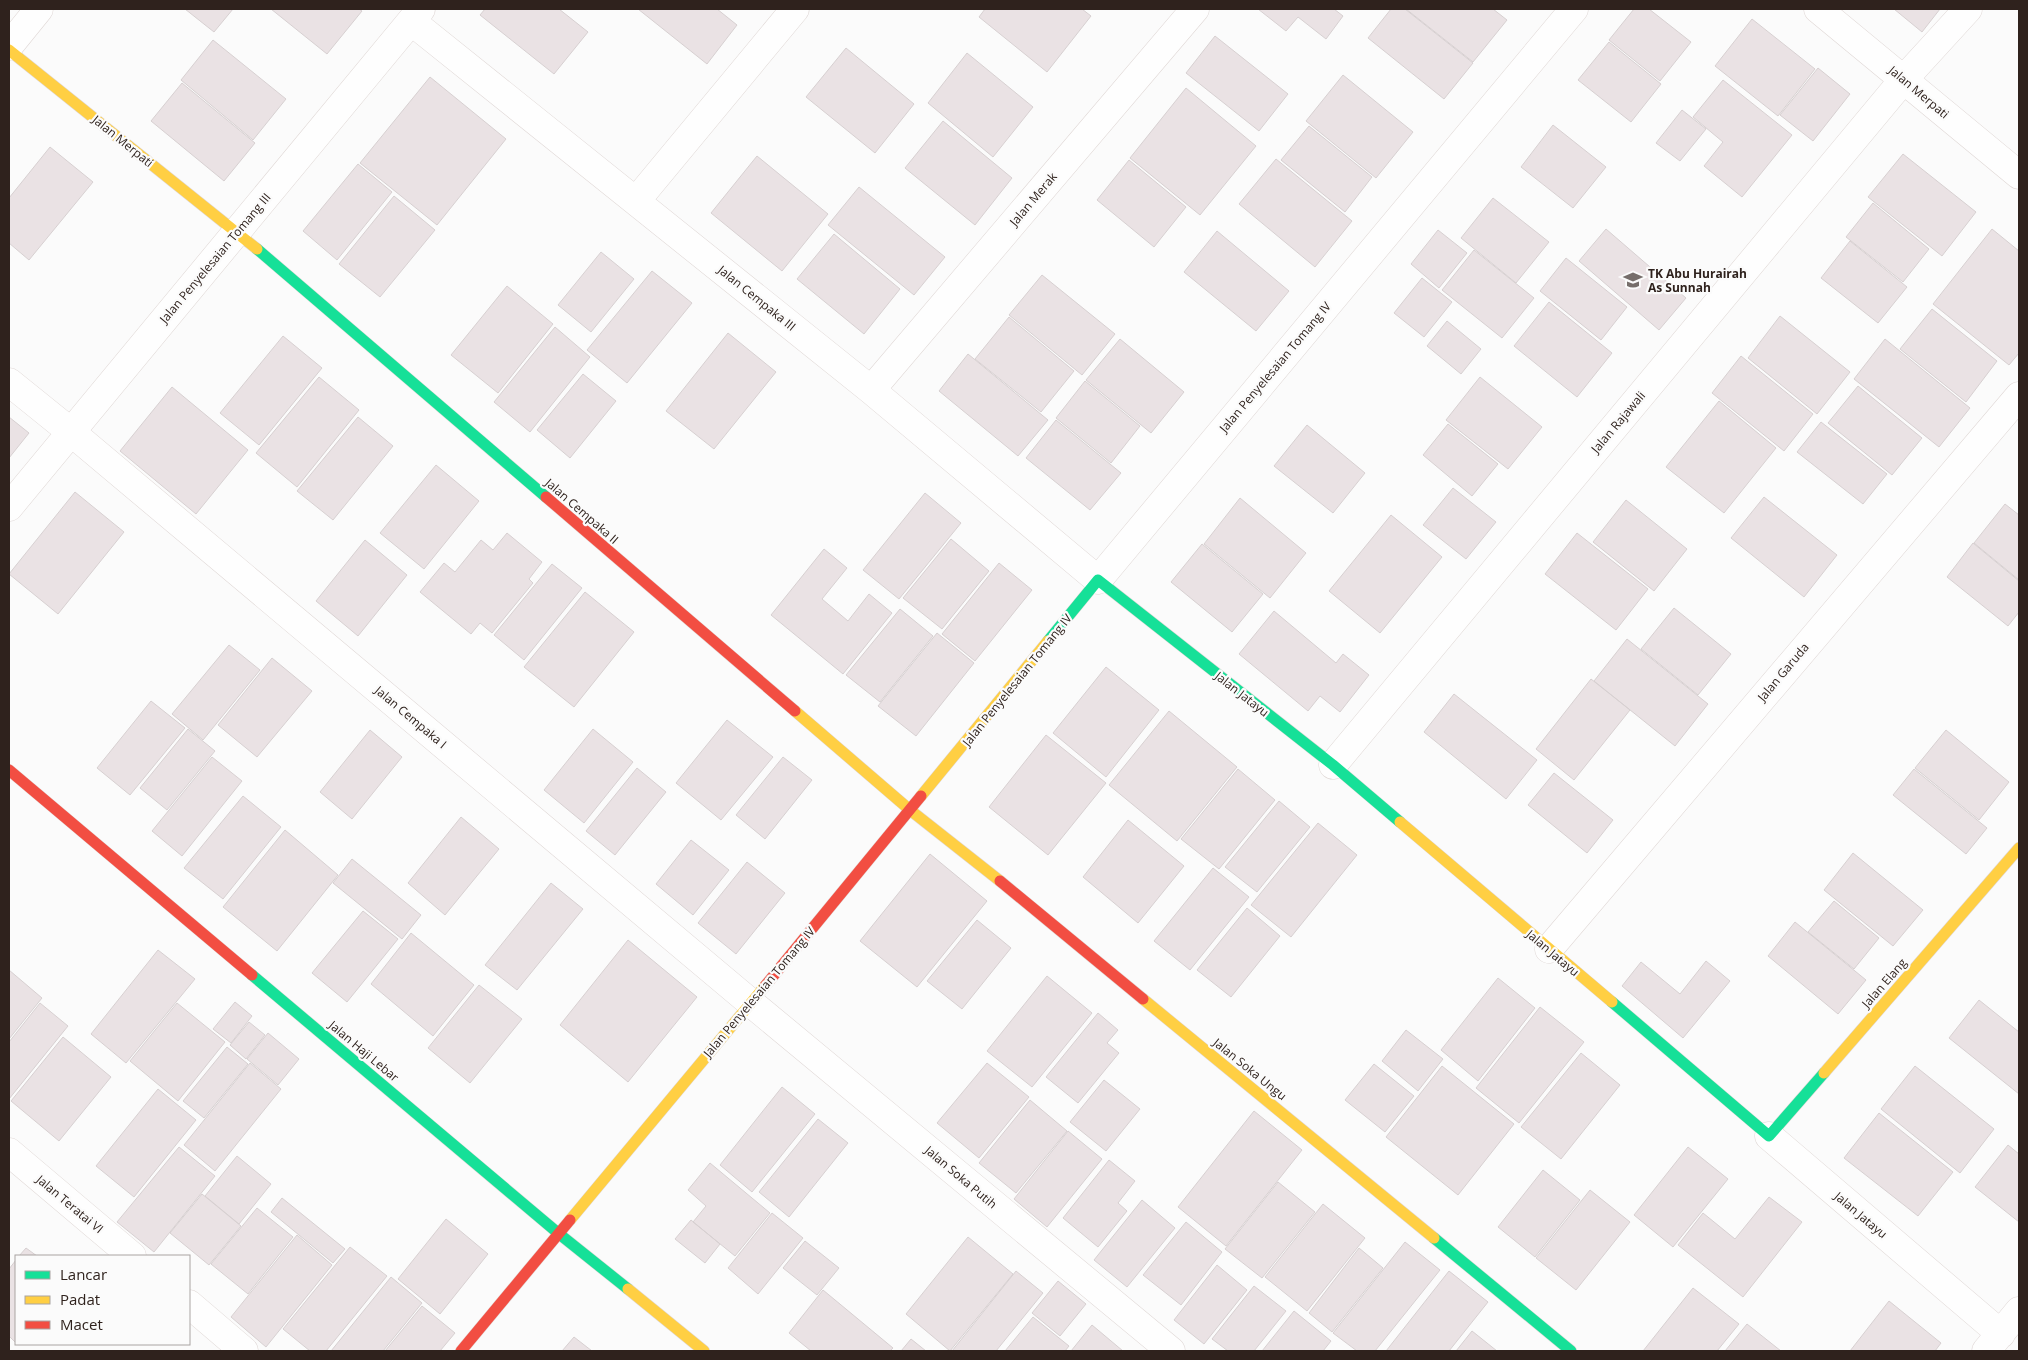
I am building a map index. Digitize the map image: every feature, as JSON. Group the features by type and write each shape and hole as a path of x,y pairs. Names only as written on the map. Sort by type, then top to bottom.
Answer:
{"street":[{"path":"9,48 39,9"},
{"path":"636,201 795,9"},
{"name":"Jalan Merak","path":"871,390 1195,9"},
{"name":"Jalan Penyelesaian Tomang IV","path":"460,1351 751,1003 1098,580 1574,9"},
{"name":"Jalan Merpati","path":"1818,9 2019,175"},
{"name":"Jalan Rajawali","path":"1332,766 1904,79 1968,9"},
{"name":"Jalan Cempaka III","path":"416,15 636,201 871,390 1098,580"},
{"name":"Jalan Penyelesaian Tomang III","path":"9,506 416,15"},
{"name":"Jalan Merpati","path":"9,48 237,232"},
{"name":"Jalan Cempaka II","path":"237,232 910,810"},
{"name":"Jalan Cempaka I","path":"9,382 751,1003"},
{"name":"Jalan Garuda","path":"1549,949 2019,396"},
{"name":"Jalan Jatayu","path":"1098,580 1332,766 1769,1136 1993,1342"},
{"name":"Jalan Haji Lebar","path":"9,770 558,1233 704,1351"},
{"name":"Jalan Soka Ungu","path":"910,810 1571,1351"},
{"name":"Jalan Elang","path":"1769,1136 2019,848"},
{"name":"Jalan Soka Putih","path":"751,1003 1171,1351"},
{"name":"Jalan Teratai VI","path":"9,1152 131,1255"},
{"path":"190,1305 244,1351"},
{"path":"1993,1342 2019,1311"}],"building":[{"path":"185,9 233,9 214,32"},
{"path":"271,9 359,9 362,11 327,54"},
{"path":"485,9 559,9 588,32 554,74 480,15"},
{"path":"638,9 717,9 737,25 707,64"},
{"path":"985,9 1082,9 1091,16 1047,72 979,17"},
{"path":"1258,9 1334,9 1343,16 1326,39 1298,17 1286,31"},
{"path":"1391,9 1405,9 1473,63 1444,99 1368,38"},
{"path":"1406,9 1493,9 1507,20 1473,62"},
{"path":"1634,9 1649,9 1691,42 1660,81 1609,40"},
{"path":"1894,9 1940,9 1922,32"},
{"path":"1752,19 1815,69 1778,116 1715,66"},
{"path":"1215,36 1288,94 1259,131 1186,73"},
{"path":"213,40 286,99 253,140 181,80"},
{"path":"1609,42 1661,84 1631,122 1578,80"},
{"path":"846,48 914,104 875,153 806,97"},
{"path":"967,53 1033,107 993,157 928,103"},
{"path":"1818,68 1850,94 1813,141 1780,115"},
{"path":"1343,75 1413,132 1376,178 1306,121"},
{"path":"430,77 506,139 437,225 360,163"},
{"path":"1723,80 1792,135 1742,197 1704,166 1723,142 1693,117"},
{"path":"182,83 255,143 224,181 151,121"},
{"path":"1186,88 1256,146 1200,215 1130,158"},
{"path":"1682,110 1706,129 1680,161 1656,143"},
{"path":"943,121 1012,178 975,225 905,168"},
{"path":"1553,125 1606,167 1573,208 1521,167"},
{"path":"1309,126 1372,177 1345,212 1281,160"},
{"path":"50,147 93,182 29,260 9,243 9,198"},
{"path":"1903,154 1976,212 1942,256 1868,197"},
{"path":"757,156 828,214 782,271 711,213"},
{"path":"1276,159 1352,221 1315,267 1239,204"},
{"path":"1129,160 1186,207 1154,247 1097,200"},
{"path":"358,164 392,192 337,260 303,231"},
{"path":"859,187 945,257 914,295 828,225"},
{"path":"394,196 435,230 380,297 339,264"},
{"path":"1493,198 1549,242 1516,283 1461,238"},
{"path":"1873,203 1929,249 1903,282 1846,237"},
{"name":"TK Abu Hurairah As Sunnah","path":"1606,229 1686,298 1659,330 1579,261"},
{"path":"1992,229 2019,251 2019,353 2009,365 1933,304"},
{"path":"1438,230 1467,253 1439,288 1411,264"},
{"path":"1217,231 1289,291 1256,331 1184,272"},
{"path":"834,234 900,289 864,334 797,279"},
{"path":"1850,241 1907,287 1878,323 1821,278"},
{"path":"1474,250 1534,298 1502,338 1442,290"},
{"path":"601,252 634,279 591,332 558,305"},
{"path":"1566,258 1627,307 1601,340 1540,291"},
{"path":"652,271 692,303 627,383 587,350"},
{"path":"1042,275 1115,334 1082,375 1009,315"},
{"path":"1422,278 1452,302 1424,337 1394,313"},
{"path":"507,286 553,324 498,393 451,355"},
{"path":"1549,302 1612,353 1577,397 1514,346"},
{"path":"1932,309 1997,361 1966,402 1900,349"},
{"path":"1780,316 1850,372 1817,414 1748,358"},
{"path":"1009,317 1074,371 1041,412 975,359"},
{"path":"1447,321 1481,349 1461,374 1427,346"},
{"path":"555,327 590,357 530,432 494,402"},
{"path":"728,333 776,372 714,449 666,411"},
{"path":"283,336 322,368 259,445 220,413"},
{"path":"1120,339 1184,392 1151,433 1086,380"},
{"path":"1885,339 1970,408 1939,447 1854,379"},
{"path":"968,354 1048,420 1018,456 939,391"},
{"path":"1741,356 1813,414 1784,451 1712,393"},
{"path":"583,374 616,401 570,458 537,430"},
{"path":"319,377 359,410 297,487 256,453"},
{"path":"1480,377 1542,427 1508,469 1446,420"},
{"path":"1085,381 1140,426 1111,463 1056,418"},
{"path":"1858,386 1922,438 1892,475 1828,423"},
{"path":"172,387 248,450 196,514 120,451"},
{"path":"1719,401 1776,448 1724,513 1666,467"},
{"path":"9,417 29,433 9,458"},
{"path":"358,417 393,446 333,520 297,491"},
{"path":"1056,420 1121,473 1090,510 1026,458"},
{"path":"1821,422 1887,474 1863,504 1797,452"},
{"path":"1448,424 1498,464 1472,496 1423,455"},
{"path":"1307,425 1365,473 1333,513 1274,466"},
{"path":"436,465 479,501 424,569 380,533"},
{"path":"1453,488 1496,522 1466,559 1423,525"},
{"path":"75,492 124,532 58,614 9,574"},
{"path":"925,493 961,523 899,599 863,570"},
{"path":"1764,497 1837,555 1804,597 1731,538"},
{"path":"1240,498 1306,553 1270,598 1204,544"},
{"path":"1626,500 1687,549 1654,591 1593,542"},
{"path":"2005,504 2019,515 2019,580 1974,543"},
{"path":"1391,515 1442,557 1380,633 1329,591"},
{"path":"507,533 542,562 529,579 533,583 492,633 480,623 471,634 420,592 444,563 455,572 481,540 493,550"},
{"path":"1577,533 1648,589 1616,630 1545,574"},
{"path":"951,539 989,571 942,629 903,598"},
{"path":"365,540 407,575 358,636 316,601"},
{"path":"1973,543 2019,581 2019,612 2008,626 1947,577"},
{"path":"1202,544 1263,594 1232,632 1171,582"},
{"path":"824,549 847,568 822,599 848,621 869,594 892,613 843,674 771,615"},
{"path":"999,563 1032,590 975,661 942,634"},
{"path":"552,564 582,588 524,660 494,635"},
{"path":"585,592 634,632 574,707 524,667"},
{"path":"1674,608 1731,654 1698,695 1641,649"},
{"path":"900,609 933,636 880,702 846,675"},
{"path":"1274,611 1336,663 1343,654 1369,675 1340,712 1320,696 1308,711 1239,654"},
{"path":"937,633 974,663 916,736 878,706"},
{"path":"1627,639 1708,704 1675,746 1594,681"},
{"path":"229,645 260,670 203,740 172,714"},
{"path":"272,658 312,691 257,757 218,725"},
{"path":"1106,667 1159,710 1106,777 1053,733"},
{"path":"1591,679 1630,710 1574,780 1536,749"},
{"path":"1454,694 1537,760 1506,799 1424,732"},
{"path":"151,701 185,728 130,795 97,768"},
{"path":"1169,711 1237,767 1177,841 1109,785"},
{"path":"727,720 773,757 721,820 676,783"},
{"path":"188,729 215,751 167,810 140,788"},
{"path":"593,729 633,762 584,823 544,790"},
{"path":"370,730 402,757 352,819 320,792"},
{"path":"1946,730 2009,782 1979,820 1915,768"},
{"path":"1046,735 1106,783 1048,855 989,807"},
{"path":"212,757 242,781 182,856 152,831"},
{"path":"783,757 812,780 765,839 736,815"},
{"path":"637,768 666,792 615,855 586,831"},
{"path":"1238,769 1275,800 1219,869 1181,839"},
{"path":"1914,769 1987,828 1966,854 1893,795"},
{"path":"1554,773 1613,820 1587,853 1528,805"},
{"path":"243,796 281,827 223,899 184,868"},
{"path":"1279,801 1310,827 1257,892 1225,867"},
{"path":"461,817 499,849 445,915 408,883"},
{"path":"1128,820 1184,866 1138,923 1083,877"},
{"path":"1318,823 1357,855 1291,937 1251,905"},
{"path":"285,830 338,875 277,951 223,907"},
{"path":"691,840 729,870 693,915 656,884"},
{"path":"1853,853 1923,910 1893,946 1824,890"},
{"path":"930,854 987,901 917,987 860,941"},
{"path":"352,859 421,915 402,939 333,883"},
{"path":"747,862 785,893 736,954 698,923"},
{"path":"1213,868 1249,897 1190,970 1154,941"},
{"path":"551,883 583,909 517,990 485,965"},
{"path":"1834,901 1879,938 1854,969 1808,932"},
{"path":"1247,908 1280,936 1231,997 1197,970"},
{"path":"363,911 398,939 347,1002 312,973"},
{"path":"977,920 1011,948 962,1009 927,981"},
{"path":"1795,922 1866,980 1838,1014 1768,956"},
{"path":"411,933 474,985 433,1036 371,984"},
{"path":"628,940 697,997 628,1082 560,1025"},
{"path":"158,950 195,979 126,1063 91,1034"},
{"path":"1706,961 1730,981 1683,1038 1622,986 1641,962 1680,994"},
{"path":"9,970 42,998 9,1039"},
{"path":"1047,976 1092,1013 1032,1087 987,1051"},
{"path":"1498,978 1535,1008 1478,1081 1441,1050"},
{"path":"479,985 522,1019 470,1083 428,1048"},
{"path":"1979,1000 2019,1032 2019,1094 1949,1038"},
{"path":"235,1002 252,1016 231,1043 213,1029"},
{"path":"40,1003 68,1026 9,1099 9,1042"},
{"path":"177,1003 225,1042 178,1101 130,1061"},
{"path":"1540,1007 1584,1042 1519,1123 1476,1088"},
{"path":"1098,1013 1118,1030 1107,1043 1119,1053 1078,1103 1046,1077"},
{"path":"249,1022 265,1035 246,1059 230,1045"},
{"path":"1406,1030 1443,1059 1418,1091 1382,1061"},
{"path":"268,1033 299,1059 278,1085 247,1059"},
{"path":"63,1037 111,1077 59,1141 11,1101"},
{"path":"227,1047 248,1064 204,1118 183,1101"},
{"path":"1581,1053 1620,1085 1561,1159 1521,1127"},
{"path":"250,1063 281,1089 215,1171 184,1145"},
{"path":"987,1063 1029,1097 979,1158 937,1123"},
{"path":"1374,1064 1414,1096 1385,1132 1345,1100"},
{"path":"1442,1066 1514,1124 1458,1195 1386,1137"},
{"path":"1915,1066 1994,1129 1960,1173 1881,1109"},
{"path":"1104,1080 1140,1109 1106,1151 1070,1122"},
{"path":"782,1087 815,1114 752,1192 720,1165"},
{"path":"158,1089 196,1120 134,1197 96,1166"},
{"path":"1030,1100 1067,1131 1016,1193 979,1163"},
{"path":"1254,1111 1302,1150 1226,1246 1178,1207"},
{"path":"1879,1113 1953,1172 1918,1216 1844,1158"},
{"path":"818,1119 848,1143 789,1217 759,1192"},
{"path":"1068,1131 1102,1159 1047,1227 1014,1199"},
{"path":"2008,1145 2019,1154 2019,1222 1975,1187"},
{"path":"179,1147 215,1176 154,1252 117,1222"},
{"path":"1688,1147 1728,1179 1673,1247 1634,1215"},
{"path":"237,1156 271,1184 239,1224 205,1196"},
{"path":"1109,1160 1135,1181 1118,1203 1127,1211 1098,1247 1063,1218"},
{"path":"710,1163 770,1213 735,1256 693,1222 706,1206 688,1190"},
{"path":"1543,1170 1580,1200 1535,1257 1498,1227"},
{"path":"1278,1182 1315,1212 1262,1278 1225,1249"},
{"path":"1590,1190 1630,1222 1576,1290 1536,1258"},
{"path":"202,1194 241,1226 209,1265 170,1233"},
{"path":"1769,1197 1802,1222 1743,1297 1678,1245 1703,1213 1735,1239"},
{"path":"282,1198 345,1249 333,1263 271,1212"},
{"path":"1142,1200 1175,1228 1127,1287 1094,1260"},
{"path":"1323,1204 1365,1238 1307,1311 1265,1277"},
{"path":"257,1208 293,1237 248,1294 211,1264"},
{"path":"772,1213 803,1238 758,1294 728,1268"},
{"path":"446,1219 488,1254 440,1314 398,1279"},
{"path":"691,1220 720,1244 705,1263 675,1239"},
{"path":"1186,1222 1222,1252 1181,1305 1143,1275"},
{"path":"297,1235 332,1265 266,1347 231,1317"},
{"path":"968,1237 1013,1274 950,1351 906,1314"},
{"path":"805,1241 839,1268 817,1295 783,1268"},
{"path":"1405,1242 1440,1270 1375,1351 1357,1351 1333,1333"},
{"path":"350,1247 387,1276 326,1351 310,1351 283,1329"},
{"path":"26,1248 36,1255 20,1255"},
{"path":"1359,1248 1383,1268 1332,1332 1309,1313"},
{"path":"15,1261 15,1342 9,1336 9,1269"},
{"path":"1217,1265 1247,1290 1204,1344 1174,1320"},
{"path":"1016,1271 1043,1293 996,1351 952,1351"},
{"path":"1449,1271 1488,1302 1449,1351 1386,1351"},
{"path":"391,1277 422,1303 383,1351 331,1351"},
{"path":"1058,1281 1086,1304 1060,1336 1032,1313"},
{"path":"1254,1286 1286,1311 1254,1351 1228,1351 1212,1339"},
{"path":"1693,1288 1739,1324 1717,1351 1643,1351"},
{"path":"823,1290 893,1348 890,1351 811,1351 789,1333"},
{"path":"1889,1301 1941,1343 1935,1351 1850,1351"},
{"path":"422,1306 455,1333 440,1351 385,1351"},
{"path":"1294,1311 1331,1341 1323,1351 1262,1351"},
{"path":"1033,1317 1069,1346 1065,1351 1005,1351"},
{"path":"1747,1324 1781,1351 1725,1351"},
{"path":"1092,1325 1123,1351 1071,1351"},
{"path":"1472,1331 1497,1351 1456,1351"},
{"path":"574,1337 592,1351 562,1351"},
{"path":"911,1339 926,1351 901,1351"}],"traffic: fast":[{"path":"257,249 546,497"},
{"path":"1048,641 1098,580 1333,765 1400,822"},
{"path":"252,975 558,1233 628,1289"},
{"path":"1612,1002 1769,1136 1824,1073"},
{"path":"1434,1238 1571,1351"}],"traffic: slow":[{"path":"9,50 257,249"},
{"path":"921,796 1048,641"},
{"path":"795,711 910,810 1000,881"},
{"path":"1400,822 1612,1002"},
{"path":"1824,1073 2019,848"},
{"path":"570,1220 765,986"},
{"path":"1143,999 1434,1238"},
{"path":"628,1289 704,1351"}],"traffic: jam":[{"path":"546,497 795,711"},
{"path":"9,770 252,975"},
{"path":"765,986 921,796"},
{"path":"1000,881 1143,999"},
{"path":"461,1351 570,1220"}],"place":[{"name":"TK Abu Hurairah As Sunnah","path":"1633,280"}]}
